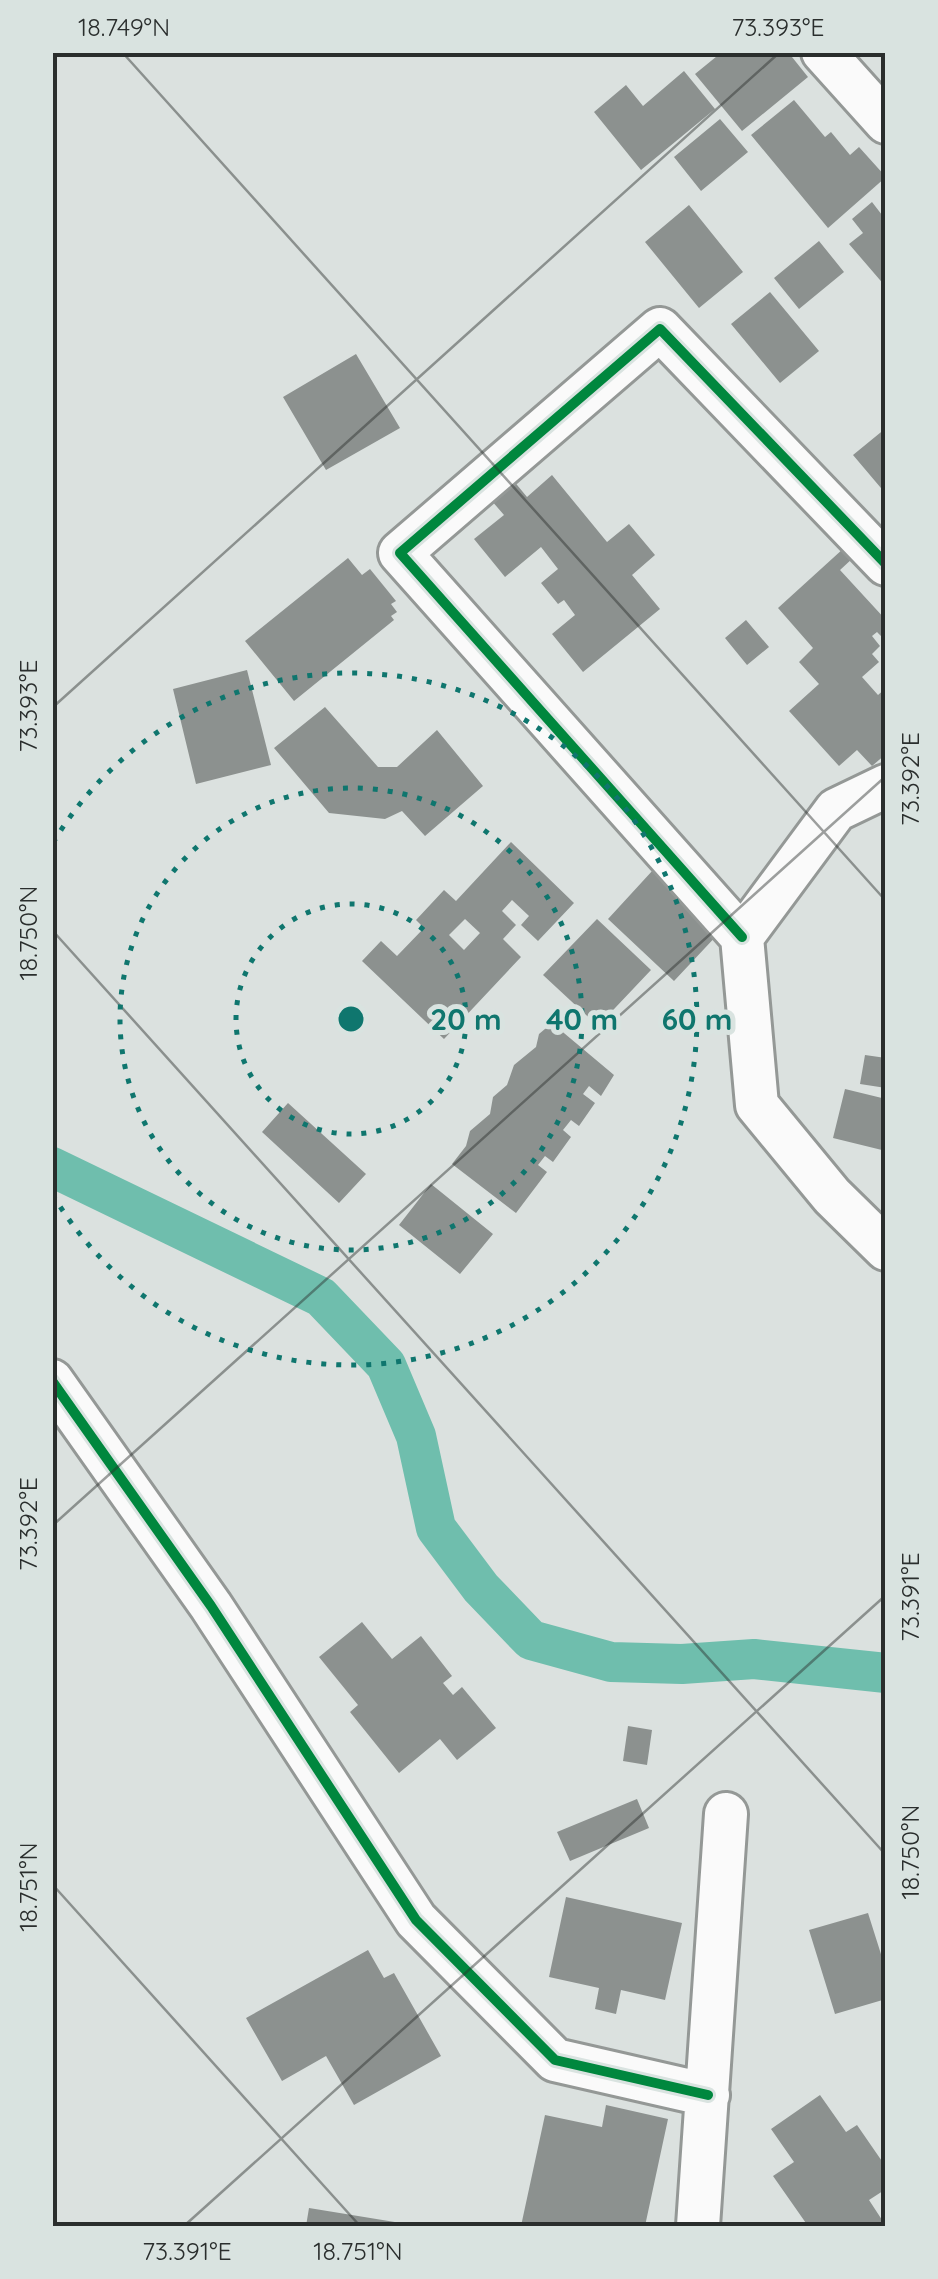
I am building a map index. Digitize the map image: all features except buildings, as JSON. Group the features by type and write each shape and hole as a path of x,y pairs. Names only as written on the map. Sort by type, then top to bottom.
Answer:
{"street":[{"path":"823,52 886,122"},
{"path":"886,564 660,329 400,553 742,937 757,1105 832,1196 886,1249"},
{"path":"742,937 836,810 886,786"},
{"path":"52,1381 211,1606 416,1920 555,2060 708,2095"},
{"path":"698,2226 726,1814"}],"waterway":[{"path":"52,1167 321,1297 386,1365 416,1436 436,1528 481,1588 531,1640 611,1662 682,1664 754,1659 886,1673"}],"cycle path":[{"path":"742,937 400,553 660,329 886,564"},
{"path":"52,1381 211,1606 416,1920 555,2060 708,2095"}]}
